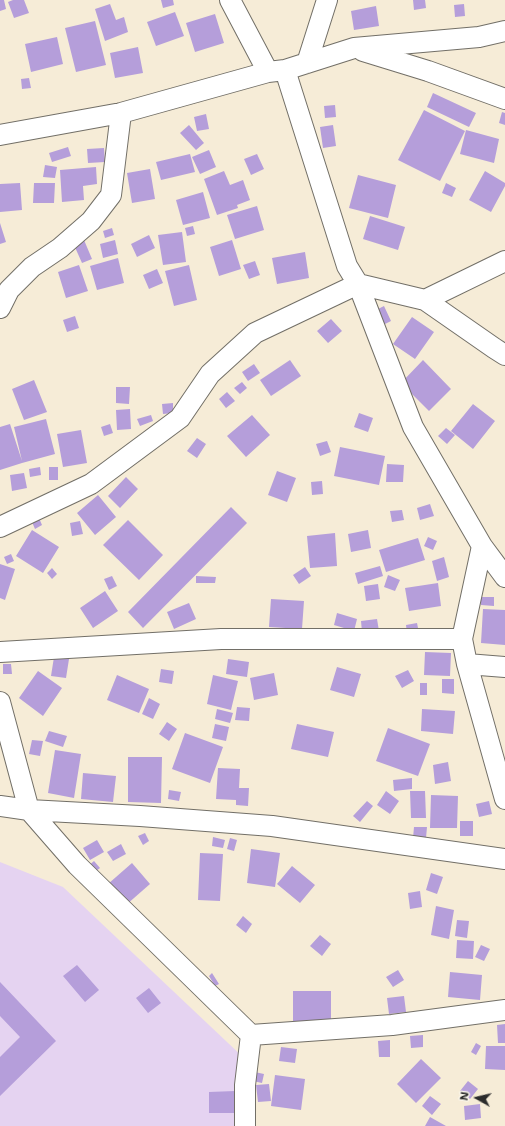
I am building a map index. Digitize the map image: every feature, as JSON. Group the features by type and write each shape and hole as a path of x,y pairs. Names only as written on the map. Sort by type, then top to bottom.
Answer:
{"street":[{"path":"230,0 277,71 347,266 358,284 413,427 482,546 505,577"},
{"path":"306,63 327,0"},
{"path":"0,135 121,113 306,63 354,48 479,37 505,31"},
{"path":"354,48 428,71 505,99"},
{"path":"0,308 9,290 32,267 60,248 91,221 111,195 121,113"},
{"path":"425,300 505,261"},
{"path":"0,527 92,484 180,418 210,374 255,333 358,284 425,300 505,354"},
{"path":"482,546 462,639 505,799"},
{"path":"0,652 221,639 462,639"},
{"path":"468,664 505,667"},
{"path":"0,702 29,810 77,866 251,1035 392,1025 505,1010"},
{"path":"0,806 29,810 140,816 272,826 505,859"},
{"path":"245,1126 245,1085 251,1035"}],"shaded area":[{"path":"0,862 63,887 245,1059 242,1126 0,1126"}],"building":[{"path":"0,0 4,0 6,9 0,11"},
{"path":"13,0 24,0 29,13 14,18 8,2"},
{"path":"161,0 173,0 174,5 163,8"},
{"path":"413,0 425,0 426,8 414,10"},
{"path":"110,4 116,20 124,17 128,32 105,41 95,9"},
{"path":"464,4 465,16 455,17 454,5"},
{"path":"376,6 379,26 354,30 351,11"},
{"path":"175,12 184,36 156,46 147,22"},
{"path":"215,14 224,43 195,52 186,23"},
{"path":"95,21 106,65 76,72 65,28"},
{"path":"57,37 63,64 31,72 25,44"},
{"path":"138,47 143,73 115,78 110,53"},
{"path":"29,78 31,88 22,89 21,79"},
{"path":"433,93 476,113 469,127 427,107"},
{"path":"335,105 336,117 325,118 324,106"},
{"path":"424,110 465,131 440,181 398,160"},
{"path":"502,112 505,113 505,125 499,123"},
{"path":"206,114 209,129 197,131 194,117"},
{"path":"189,125 204,143 196,150 180,133"},
{"path":"333,125 336,146 323,148 320,127"},
{"path":"466,130 499,139 494,163 460,154"},
{"path":"68,147 71,156 52,162 49,153"},
{"path":"104,148 105,162 88,163 87,149"},
{"path":"209,150 216,167 200,174 192,157"},
{"path":"190,154 195,172 161,180 156,162"},
{"path":"257,154 264,169 251,175 244,159"},
{"path":"45,165 57,167 55,178 43,177"},
{"path":"96,167 97,184 83,186 84,200 62,202 60,170"},
{"path":"150,169 155,199 132,203 127,173"},
{"path":"224,171 230,185 243,180 250,200 237,205 238,208 217,215 204,179"},
{"path":"485,171 505,183 505,186 491,212 469,200"},
{"path":"358,175 396,185 388,218 349,208"},
{"path":"20,183 22,210 0,212 0,184"},
{"path":"34,183 55,183 54,203 33,203"},
{"path":"446,183 456,188 452,197 442,193"},
{"path":"203,192 210,218 183,225 176,200"},
{"path":"257,206 264,230 235,239 227,215"},
{"path":"370,216 405,227 398,250 363,239"},
{"path":"0,223 6,242 0,244"},
{"path":"193,226 195,234 187,236 185,228"},
{"path":"112,228 114,235 105,238 103,231"},
{"path":"182,232 186,262 163,265 158,235"},
{"path":"149,235 155,248 137,257 131,244"},
{"path":"84,240 92,259 82,263 74,245"},
{"path":"115,240 118,254 103,258 100,244"},
{"path":"232,240 241,269 219,276 210,247"},
{"path":"305,252 309,278 277,284 272,258"},
{"path":"118,258 124,283 97,290 90,266"},
{"path":"255,261 260,275 249,279 243,265"},
{"path":"79,265 88,291 66,298 58,272"},
{"path":"189,265 197,300 174,306 165,271"},
{"path":"157,269 163,283 149,289 143,275"},
{"path":"384,306 391,321 379,327 372,312"},
{"path":"75,316 79,328 67,332 63,320"},
{"path":"412,317 434,332 415,359 393,344"},
{"path":"331,319 342,331 328,343 317,331"},
{"path":"290,360 301,376 271,396 260,380"},
{"path":"423,360 451,389 429,411 401,383"},
{"path":"254,364 260,373 248,381 242,372"},
{"path":"34,380 47,412 24,420 12,389"},
{"path":"242,382 247,388 240,394 234,388"},
{"path":"116,387 130,387 129,404 116,403"},
{"path":"227,392 235,401 226,408 219,399"},
{"path":"173,403 173,413 163,414 162,404"},
{"path":"473,404 495,421 473,449 451,431"},
{"path":"130,409 131,429 117,430 116,410"},
{"path":"359,413 373,418 368,432 354,427"},
{"path":"151,415 153,421 140,426 137,419"},
{"path":"252,415 270,435 246,457 227,436"},
{"path":"46,419 55,454 0,470 0,427 10,424 22,461 14,427"},
{"path":"110,424 113,433 104,436 101,427"},
{"path":"446,428 455,435 447,444 438,436"},
{"path":"81,430 87,463 63,467 57,434"},
{"path":"197,438 206,444 197,458 187,451"},
{"path":"327,441 331,452 320,456 316,444"},
{"path":"340,447 385,456 379,485 334,476"},
{"path":"387,464 404,465 403,482 386,482"},
{"path":"40,467 41,475 30,477 29,469"},
{"path":"49,467 58,467 58,480 49,480"},
{"path":"277,471 296,478 287,502 268,495"},
{"path":"24,473 27,488 12,491 10,475"},
{"path":"126,477 138,489 120,508 108,496"},
{"path":"322,481 323,494 312,495 311,482"},
{"path":"98,495 116,517 95,535 77,513"},
{"path":"430,504 434,516 420,520 417,508"},
{"path":"231,507 247,523 143,628 128,612"},
{"path":"402,510 404,520 392,522 390,511"},
{"path":"39,518 42,525 35,529 32,522"},
{"path":"128,520 163,555 139,580 103,545"},
{"path":"80,521 83,534 72,536 70,523"},
{"path":"32,530 59,547 43,573 16,556"},
{"path":"368,530 371,548 351,552 348,534"},
{"path":"335,533 337,566 310,568 307,536"},
{"path":"428,537 437,541 433,550 424,546"},
{"path":"418,538 425,560 386,572 379,550"},
{"path":"11,554 14,561 7,564 4,557"},
{"path":"444,557 449,577 437,581 432,561"},
{"path":"0,564 15,569 5,600 0,598"},
{"path":"380,566 383,576 358,584 355,573"},
{"path":"305,567 311,576 299,584 293,575"},
{"path":"52,568 57,574 52,579 47,573"},
{"path":"388,575 400,580 395,591 384,587"},
{"path":"112,576 117,586 109,590 104,579"},
{"path":"196,576 216,577 215,583 196,583"},
{"path":"438,583 441,606 409,611 405,588"},
{"path":"378,584 380,599 366,601 364,586"},
{"path":"105,591 118,611 93,628 80,608"},
{"path":"481,597 494,597 494,606 481,605"},
{"path":"271,599 304,601 302,629 269,627"},
{"path":"189,603 196,619 174,629 167,612"},
{"path":"483,609 505,610 505,645 481,643"},
{"path":"337,613 357,619 354,631 334,625"},
{"path":"377,619 379,631 362,632 361,621"},
{"path":"417,623 419,633 407,634 406,625"},
{"path":"425,652 451,653 450,676 424,675"},
{"path":"54,657 69,659 66,678 51,676"},
{"path":"228,659 249,662 247,677 226,674"},
{"path":"3,664 11,664 12,674 3,674"},
{"path":"337,667 361,674 354,697 330,690"},
{"path":"161,669 174,671 172,684 159,682"},
{"path":"408,670 414,681 402,688 395,676"},
{"path":"38,671 62,688 43,716 19,698"},
{"path":"274,673 278,695 254,700 250,678"},
{"path":"117,675 149,689 139,713 107,700"},
{"path":"213,675 238,681 231,710 207,704"},
{"path":"442,679 454,679 454,694 442,693"},
{"path":"420,683 427,683 427,695 420,695"},
{"path":"149,698 160,704 153,719 142,714"},
{"path":"237,707 250,708 249,721 235,720"},
{"path":"217,709 233,713 230,723 215,719"},
{"path":"422,709 455,711 453,734 421,731"},
{"path":"167,722 177,729 169,741 159,734"},
{"path":"215,724 229,727 226,741 212,738"},
{"path":"297,724 334,732 328,757 291,749"},
{"path":"388,728 430,744 418,776 376,761"},
{"path":"49,731 67,736 63,747 45,741"},
{"path":"185,733 223,747 210,783 172,769"},
{"path":"32,740 43,741 40,756 29,754"},
{"path":"55,750 81,754 74,798 48,793"},
{"path":"128,757 162,757 161,803 128,802"},
{"path":"448,762 451,781 435,784 433,765"},
{"path":"218,768 240,769 239,788 249,788 248,806 236,805 236,800 216,799"},
{"path":"83,773 116,776 113,802 81,799"},
{"path":"412,778 412,789 394,791 393,780"},
{"path":"169,790 181,792 179,801 168,799"},
{"path":"386,791 399,801 390,814 377,805"},
{"path":"410,791 425,791 426,818 411,818"},
{"path":"431,795 458,796 457,828 430,828"},
{"path":"367,801 373,806 360,822 353,816"},
{"path":"489,801 492,814 479,817 476,804"},
{"path":"460,821 473,821 473,836 460,836"},
{"path":"414,827 427,827 426,838 413,838"},
{"path":"145,833 149,841 143,845 138,836"},
{"path":"213,837 225,840 223,848 212,846"},
{"path":"230,838 237,840 234,851 227,849"},
{"path":"97,840 104,852 90,860 83,848"},
{"path":"121,844 126,854 113,861 107,852"},
{"path":"251,849 280,853 275,887 247,883"},
{"path":"200,853 223,854 220,901 198,900"},
{"path":"94,861 100,868 92,874 87,867"},
{"path":"132,863 150,884 126,905 108,884"},
{"path":"292,866 315,885 300,903 277,884"},
{"path":"431,873 443,877 437,894 426,890"},
{"path":"420,891 422,907 410,909 408,893"},
{"path":"436,906 454,910 449,939 431,935"},
{"path":"243,916 252,924 246,933 236,925"},
{"path":"457,920 469,921 467,938 455,936"},
{"path":"320,935 331,944 322,956 310,946"},
{"path":"457,940 474,941 473,959 456,958"},
{"path":"481,945 490,949 484,961 475,957"},
{"path":"77,965 99,990 85,1002 63,976"},
{"path":"398,970 404,980 393,987 386,977"},
{"path":"450,972 482,975 480,1000 448,997"},
{"path":"212,973 219,984 215,986 209,976"},
{"path":"0,982 56,1041 0,1096 0,1057 20,1037 0,1016"},
{"path":"149,988 161,1003 148,1013 136,998"},
{"path":"293,991 331,991 331,1021 293,1022"},
{"path":"404,996 406,1012 389,1014 387,998"},
{"path":"505,1024 505,1043 498,1043 497,1025"},
{"path":"423,1035 423,1047 411,1048 410,1036"},
{"path":"390,1040 390,1057 379,1057 378,1041"},
{"path":"476,1043 481,1046 476,1055 471,1052"},
{"path":"486,1046 505,1046 505,1070 485,1069"},
{"path":"281,1047 297,1049 295,1063 279,1061"},
{"path":"421,1059 441,1078 416,1103 397,1084"},
{"path":"250,1071 264,1074 262,1083 248,1080"},
{"path":"275,1075 305,1079 301,1110 271,1106"},
{"path":"468,1081 478,1089 470,1099 460,1091"},
{"path":"269,1084 271,1101 258,1102 256,1085"},
{"path":"235,1091 235,1113 209,1113 209,1092"},
{"path":"430,1096 441,1104 432,1115 422,1106"},
{"path":"480,1104 481,1118 465,1120 464,1106"},
{"path":"430,1117 446,1126 425,1126"}]}
